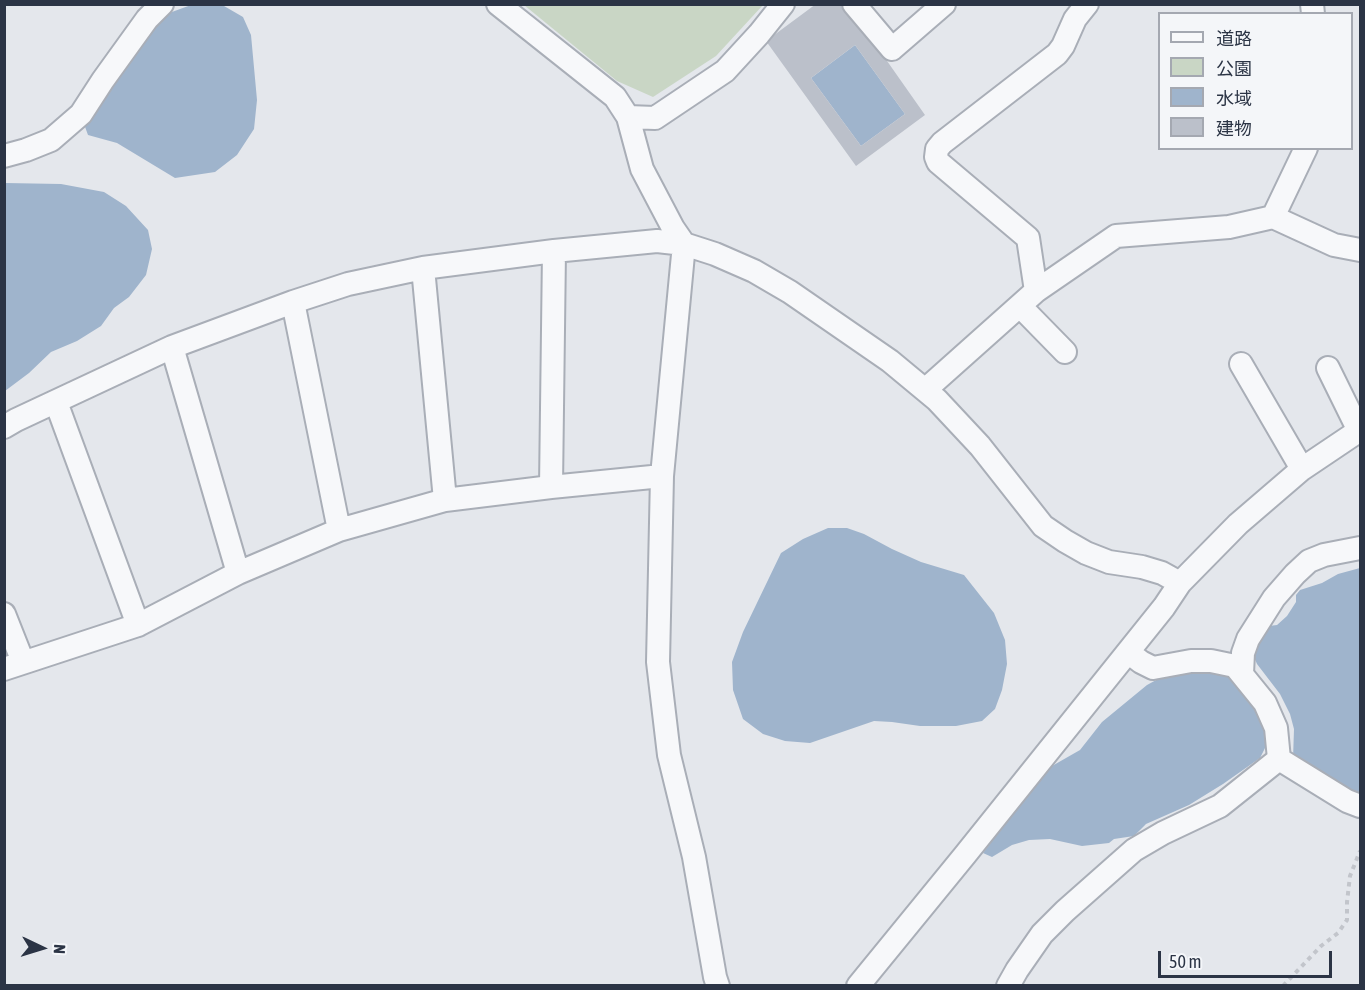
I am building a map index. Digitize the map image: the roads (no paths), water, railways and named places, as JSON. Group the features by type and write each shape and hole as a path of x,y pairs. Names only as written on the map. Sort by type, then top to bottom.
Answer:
{"street":[{"path":"4,156 51,140 81,114 147,19 162,4"},
{"path":"498,4 615,97 628,117 642,169 684,244 662,476 658,662 669,755 694,857 718,986"},
{"path":"628,117 655,118 725,71 783,4"},
{"path":"854,4 892,49 944,4"},
{"path":"1065,352 1028,298 1028,238 936,157 937,149 942,143 1058,54 1064,46 1075,19 1088,4"},
{"path":"1274,217 1305,150"},
{"path":"924,390 1028,298 1116,236 1229,227 1274,217 1334,246 1360,250"},
{"path":"4,427 172,347 348,284 423,268 554,251 657,241 684,244 715,254 754,271 790,292 890,361 937,400 980,446 1043,526 1065,542 1109,562 1142,567 1162,573 1180,583"},
{"path":"551,487 554,251"},
{"path":"423,268 445,500"},
{"path":"293,302 339,530"},
{"path":"172,347 238,573"},
{"path":"1241,364 1302,469"},
{"path":"858,986 1164,607 1180,583 1238,524 1302,469 1360,430 1328,368"},
{"path":"56,402 138,625"},
{"path":"4,614 14,666 138,625 238,573 339,530 445,500 662,476"},
{"path":"1242,674 1243,653 1248,639 1274,598 1295,574 1309,561 1324,555 1360,548"},
{"path":"1128,652 1154,668 1191,661 1211,661 1235,666 1269,711 1276,728 1280,759"},
{"path":"1280,759 1347,801 1360,806"},
{"path":"1008,986 1042,934 1134,850 1163,833 1220,806 1280,759"}],"water":[{"path":"191,5 224,6 243,17 251,35 257,100 254,129 237,155 215,172 175,178 117,143 88,135 84,124 161,16"},
{"path":"855,45 905,114 861,146 811,78"},
{"path":"5,183 61,184 104,192 126,206 148,230 152,249 146,275 129,297 114,308 101,326 77,341 51,352 5,391"},
{"path":"828,528 847,528 921,562 964,575 994,613 1005,640 1007,664 1002,690 995,709 982,721 956,726 920,726 874,721 810,743 785,741 763,734 743,719 733,690 732,662 743,632 781,553 803,539"},
{"path":"1360,568 1360,800 1293,759 1294,729 1290,714 1280,694 1257,664 1253,655 1254,642 1269,626 1277,625 1287,616 1300,590 1322,583 1338,574"},
{"path":"1223,671 1255,703 1265,721 1265,748 1260,758 1189,805 1146,824 1134,836 1114,839 1109,843 1082,846 1050,839 1029,840 1012,845 992,857 983,853 1045,770 1080,750 1102,722 1147,685 1171,672"}]}
